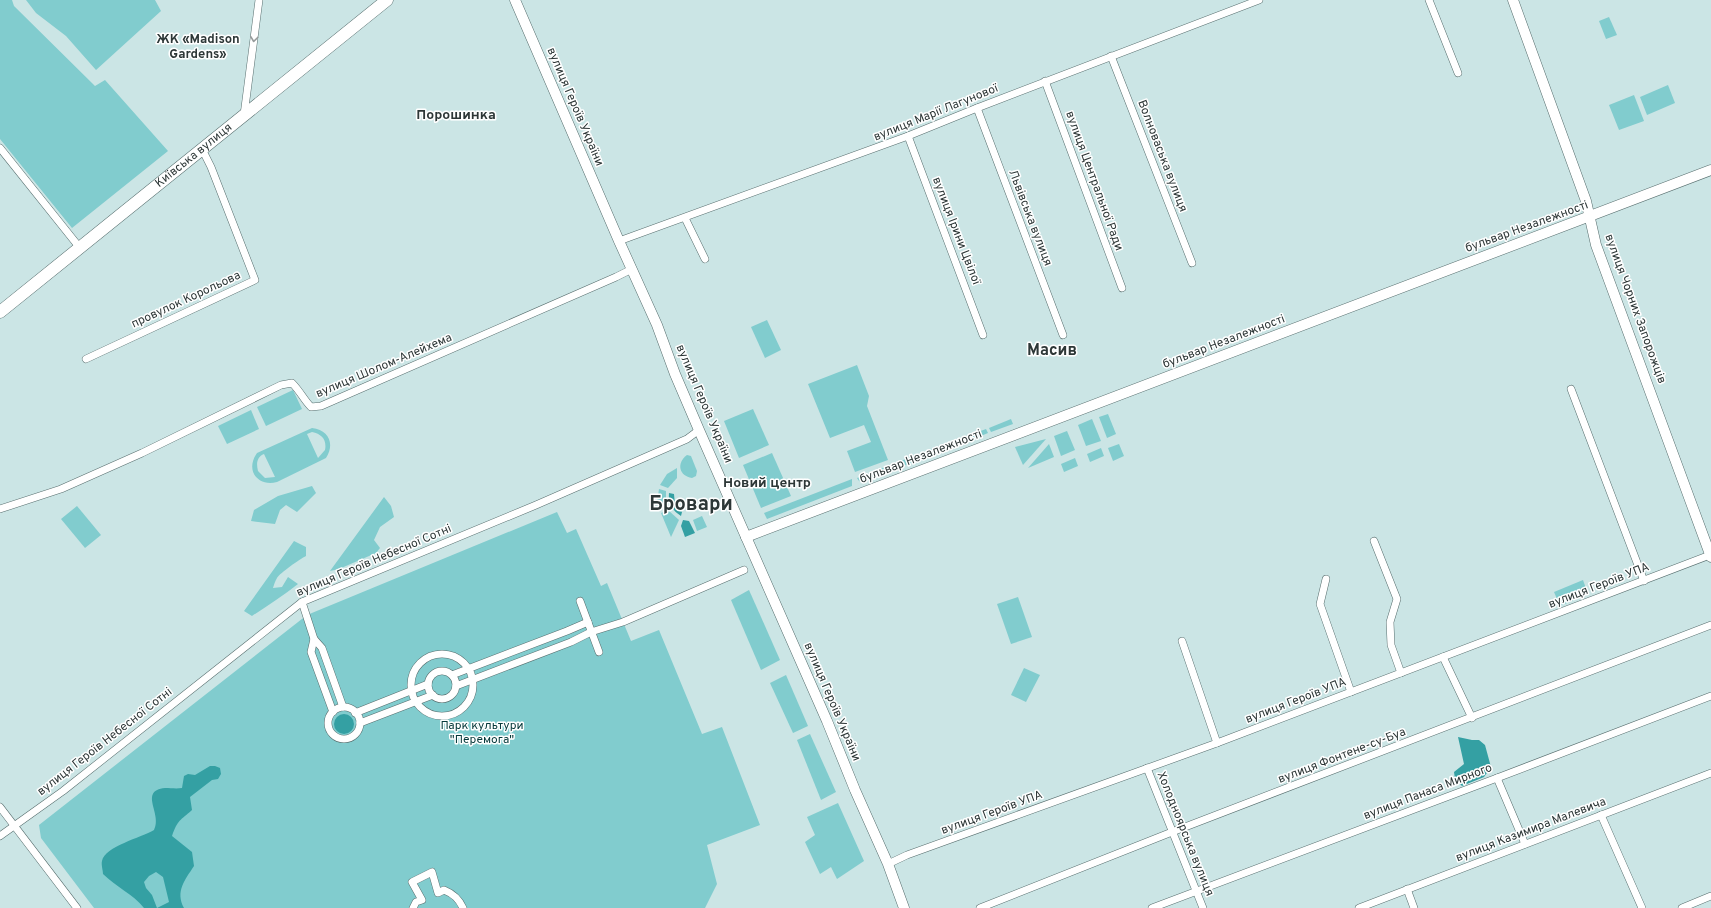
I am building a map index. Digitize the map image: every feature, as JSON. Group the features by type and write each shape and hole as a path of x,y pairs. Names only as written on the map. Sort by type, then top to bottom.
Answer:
{"main road":[{"name":"Київська вулиця","path":"0,312 387,0"},
{"name":"вулиця Героїв України","path":"515,0 618,241 657,325 675,374 699,430 827,721 854,790 888,864 904,908"},
{"name":"вулиця Чорних Запорожців","path":"1513,0 1590,217 1596,245 1711,556"},
{"name":"бульвар Незалежності","path":"746,537 1711,170"}],"street":[{"path":"244,116 259,0"},
{"name":"вулиця Марії Лагунової","path":"618,241 908,136 1111,56 1259,0"},
{"path":"1429,0 1458,74"},
{"name":"Волноваська вулиця","path":"1111,56 1192,263"},
{"name":"вулиця Центральної Ради","path":"1045,82 1122,288"},
{"name":"Львівська вулиця","path":"977,108 1063,335"},
{"name":"вулиця Ірини Цвілої","path":"908,136 976,312 983,335"},
{"name":"провулок Корольова","path":"86,359 255,280 211,166 202,149"},
{"path":"2,154 80,248"},
{"path":"685,218 705,259"},
{"name":"вулиця Шолом-Алейхема","path":"0,509 68,486 142,453 281,385 292,384 299,390 305,401 311,407 320,406 519,321 632,269"},
{"path":"1570,389 1644,581"},
{"name":"вулиця Героїв Небесної Сотні","path":"0,836 63,791 302,602 536,505 686,439 699,430"},
{"path":"1374,541 1397,599 1390,622 1390,645 1401,673"},
{"name":"вулиця Героїв УПА","path":"888,864 907,855 1217,744 1711,556"},
{"path":"456,686 571,642 591,632 623,622 744,570"},
{"path":"1326,579 1320,604 1351,692"},
{"path":"580,601 599,652"},
{"path":"302,602 314,639 322,648 343,707"},
{"path":"452,675 588,622"},
{"name":"вулиця Фонтене-су-Буа","path":"980,908 1172,832 1711,625"},
{"path":"314,639 312,652 333,712"},
{"path":"1182,641 1217,744"},
{"path":"440,654 450,655 460,659 469,669 473,679 473,691 469,701 462,709 453,714 442,716 432,714 422,709 416,701 412,691 412,679 415,670 430,656 440,654"},
{"path":"1443,658 1472,718"},
{"path":"438,671 445,671 452,675 456,686 453,694 448,698 439,698 433,695 428,684 432,675 438,671"},
{"path":"355,712 428,684"},
{"path":"360,723 433,695"},
{"name":"вулиця Панаса Мирного","path":"1152,908 1711,696"},
{"path":"343,707 355,712 360,723 359,729 354,736 347,739 339,738 332,734 328,727 329,717 333,712 343,707"},
{"name":"Холодноярська вулиця","path":"1147,768 1195,892 1203,908"},
{"name":"вулиця Казимира Малевича","path":"1360,908 1711,773"},
{"path":"1497,778 1525,844"},
{"path":"0,807 77,908"},
{"path":"1601,815 1642,908"},
{"path":"413,908 416,902 422,900 412,882 432,872 438,893 444,890 454,895 460,901 463,908"},
{"path":"1408,890 1414,908"},
{"path":"1682,908 1711,896"}],"green space":[{"path":"0,0 12,0 14,6 95,86 105,80 168,151 72,228 0,139"},
{"path":"26,0 155,0 161,11 96,70 66,36 36,13"},
{"path":"1609,17 1617,35 1606,39 1599,21"},
{"path":"1668,85 1675,103 1647,115 1640,97"},
{"path":"1634,95 1644,121 1619,130 1609,105"},
{"path":"767,320 781,350 765,358 751,327"},
{"path":"857,365 869,396 867,406 888,460 855,472 847,451 871,442 864,425 830,438 808,384"},
{"path":"293,390 302,409 266,426 257,407"},
{"path":"753,409 769,445 739,458 724,421"},
{"path":"251,410 259,429 227,444 218,426"},
{"path":"1108,414 1116,434 1107,438 1099,417"},
{"path":"1011,419 1013,424 991,432 989,428"},
{"path":"1092,419 1101,441 1086,446 1078,425"},
{"path":"312,428 323,432 329,438 330,443 329,453 326,458 277,482 270,483 259,480 255,476 252,465 257,453","holes":["312,432 319,434 325,443 325,450 318,458 307,434","264,454 275,477 265,478 258,471 258,461"]},
{"path":"986,429 988,433 969,441 967,436"},
{"path":"1067,431 1075,450 1061,456 1054,436"},
{"path":"1046,439 1023,465 1015,447"},
{"path":"947,443 949,449 929,456 926,451"},
{"path":"1049,444 1054,457 1028,468"},
{"path":"1119,444 1124,456 1113,461 1108,448"},
{"path":"1101,448 1104,456 1090,462 1087,454"},
{"path":"772,453 791,496 761,508 743,465"},
{"path":"922,453 924,458 900,467 895,463"},
{"path":"687,455 691,456 697,471 696,476 692,478 684,475 680,469 681,462"},
{"path":"1075,458 1078,466 1064,472 1061,464"},
{"path":"890,465 888,472 862,482 857,478"},
{"path":"677,468 677,478 668,488 660,485 667,474"},
{"path":"852,479 852,486 767,519 764,513"},
{"path":"312,486 316,493 297,512 286,505 280,510 275,524 251,521 254,510 278,496"},
{"path":"659,489 666,491 666,505 659,508 657,502"},
{"path":"384,497 391,506 394,517 380,527 374,540 380,548 376,553 339,569 330,571"},
{"path":"77,506 101,535 85,548 61,519"},
{"path":"668,510 679,520 671,537 661,513"},
{"name":"Парк культури \"Перемога\"","path":"557,512 567,533 576,529 601,586 607,583 631,641 659,630 702,734 722,727 760,825 707,845 717,884 705,908 94,908 41,838 39,825 307,615"},
{"path":"702,516 707,527 697,531 693,520"},
{"path":"294,541 306,547 306,556 290,566 279,576 273,588 282,587 288,577 298,584 252,616 244,611"},
{"path":"1583,580 1588,594 1560,606 1554,592"},
{"path":"749,590 780,660 761,670 731,600"},
{"path":"1018,597 1032,637 1011,644 997,604"},
{"path":"1024,668 1040,675 1026,702 1011,695"},
{"path":"786,675 808,726 793,733 770,683"},
{"path":"810,734 836,792 821,800 797,740"},
{"path":"838,803 864,861 837,879 831,867 820,874 805,842 815,835 807,817"}],"shaded area":[{"path":"669,493 674,494 675,505 682,512 681,516 671,506"},
{"path":"683,520 689,521 695,533 685,537 681,526"},
{"path":"344,714 351,717 354,724 351,731 344,734 337,731 334,724 337,717"},
{"path":"1458,737 1479,740 1485,745 1491,767 1484,777 1462,786 1455,779 1454,772 1464,764"},
{"path":"210,766 220,768 221,774 218,779 212,780 190,797 192,810 178,823 172,836 192,852 194,866 182,886 180,896 184,908 157,908 144,908 140,903 103,874 102,861 110,851 116,847 154,830 156,817 152,798 153,794 157,790 165,788 182,788 184,776 188,774 195,775","holes":["156,872 163,877 169,902 157,908 152,895 146,888 144,882 149,876"]}],"district":[{"name":"ЖК «Madison Gardens»","path":"198,48"},
{"name":"Порошинка","path":"456,115"},
{"name":"Масив","path":"1052,351"},
{"name":"Новий центр","path":"767,483"},
{"name":"Бровари","path":"691,505"}]}
